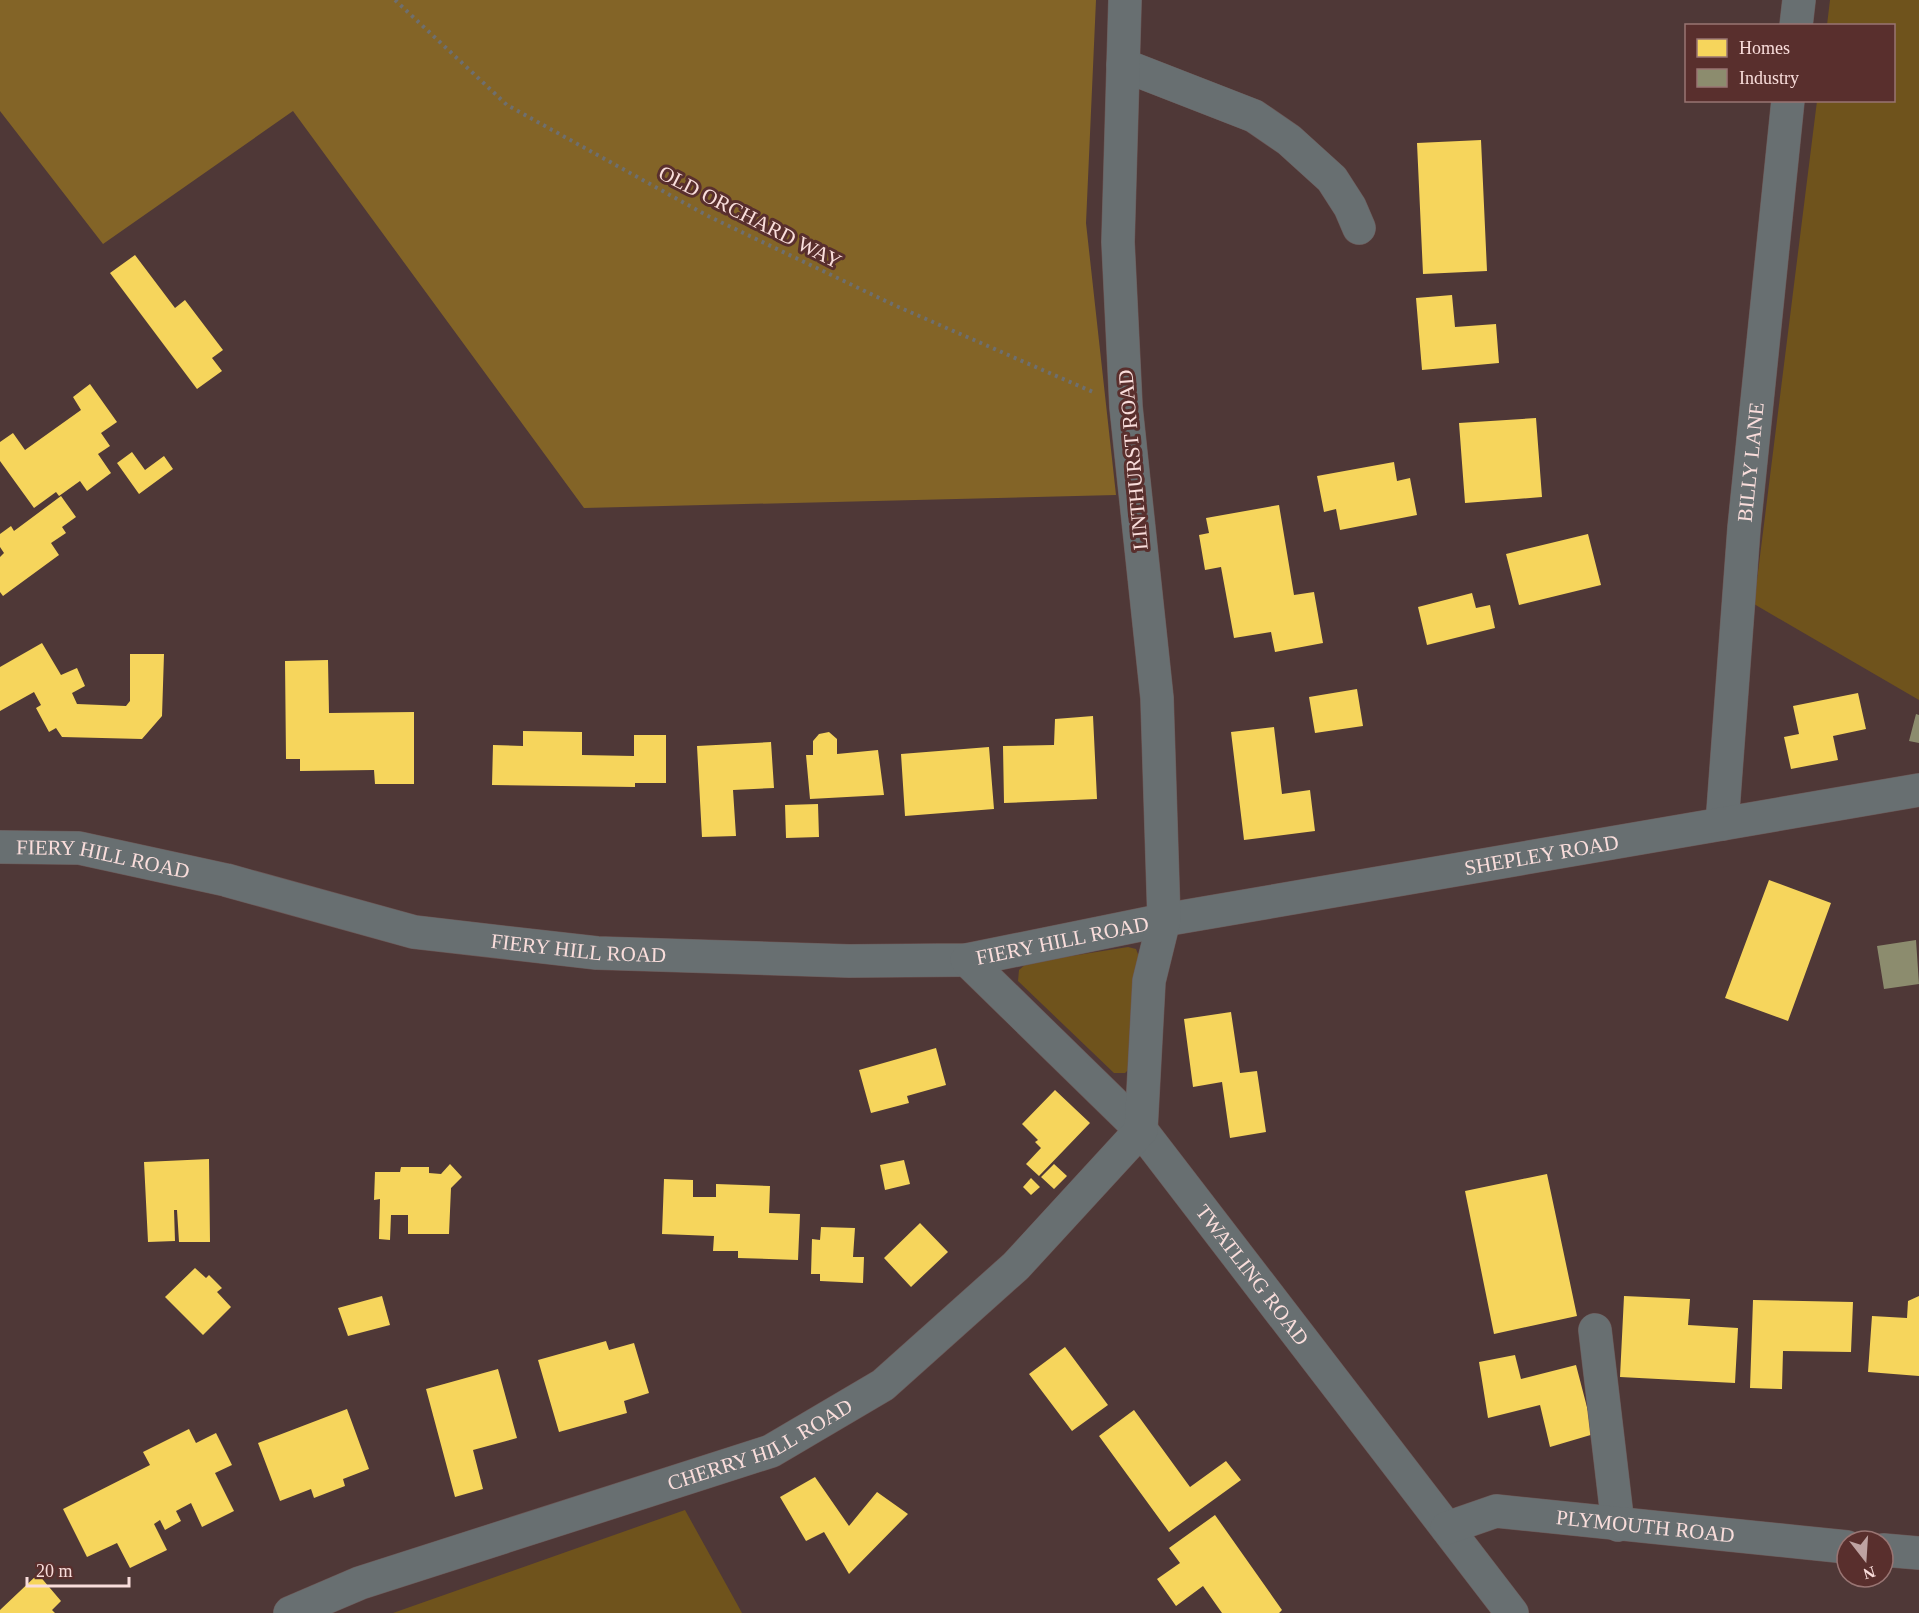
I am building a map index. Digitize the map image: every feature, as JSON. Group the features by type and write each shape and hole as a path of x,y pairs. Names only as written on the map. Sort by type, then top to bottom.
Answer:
{"street":[{"name":"LINTHURST ROAD","path":"1125,0 1118,242 1126,407 1157,698 1164,920 1149,981 1141,1130"},
{"path":"1796,24 1799,0"},
{"path":"1123,65 1254,116 1289,140 1332,179 1350,207 1359,228"},
{"name":"BILLY LANE","path":"1722,824 1744,528 1788,102"},
{"name":"SHEPLEY ROAD","path":"1164,920 1919,790"},
{"name":"FIERY HILL ROAD","path":"0,847 79,848 226,880 414,932 597,953 849,961 967,960 1164,920"},
{"name":"TWATLING ROAD","path":"967,960 1141,1130 1512,1613"},
{"name":"CHERRY HILL ROAD","path":"290,1613 360,1583 771,1451 883,1385 1016,1266 1141,1130"},
{"path":"1594,1330 1618,1525"},
{"name":"PLYMOUTH ROAD","path":"1446,1528 1496,1511 1835,1546"},
{"path":"1895,1551 1919,1553"}],"path":[{"name":"OLD ORCHARD WAY","path":"395,0 507,105 678,200 894,305 1126,407"}],"shaded area":[{"path":"0,0 1096,0 1086,223 1116,495 584,508 293,111 103,244 0,111"},
{"path":"1830,0 1919,0 1919,700 1754,604 1817,102 1895,102 1895,24 1827,24"},
{"path":"1128,947 1136,949 1139,957 1130,1068 1125,1073 1114,1073 1018,981 1019,970 1027,963"},
{"path":"685,1510 742,1613 393,1613"}],"building: Homes":[{"path":"1481,140 1487,271 1423,274 1417,143"},
{"path":"135,255 175,308 185,300 223,350 212,358 222,371 197,389 110,273"},
{"path":"1452,295 1455,327 1496,324 1499,363 1422,370 1416,298"},
{"path":"90,384 117,422 101,433 110,446 98,454 111,473 87,491 80,481 59,496 56,492 34,508 0,461 0,442 13,433 25,450 81,410 73,397"},
{"path":"1536,418 1542,497 1465,503 1459,423"},
{"path":"132,452 145,470 164,456 173,469 139,494 117,463"},
{"path":"1394,462 1397,481 1410,478 1417,515 1340,530 1336,509 1324,512 1317,476"},
{"path":"61,496 76,517 62,527 66,533 51,543 59,555 3,596 0,592 0,557 4,553 0,547 0,534 11,526 14,531"},
{"path":"1279,505 1294,595 1314,592 1323,643 1275,652 1271,632 1234,638 1221,567 1205,570 1199,535 1209,533 1206,518"},
{"path":"1588,534 1601,585 1519,605 1506,554"},
{"path":"1472,593 1476,608 1490,605 1495,628 1427,645 1418,607"},
{"path":"42,643 61,675 77,668 85,686 72,693 77,704 126,706 130,701 130,654 164,654 162,716 142,739 62,737 56,728 49,732 36,708 41,705 34,692 0,711 0,667"},
{"path":"328,660 329,713 414,712 414,784 375,784 374,770 300,771 300,759 286,759 285,661"},
{"path":"1357,689 1363,726 1315,733 1309,697"},
{"path":"1858,693 1866,729 1833,736 1838,760 1791,769 1784,737 1799,734 1793,706"},
{"path":"1093,716 1097,799 1004,803 1003,746 1054,745 1055,719"},
{"path":"1274,727 1282,794 1310,790 1315,831 1244,840 1231,732"},
{"path":"523,731 582,732 582,755 634,756 634,735 666,735 666,783 635,783 635,787 492,785 493,745 523,746"},
{"path":"829,732 837,739 837,754 878,750 884,795 810,799 806,755 813,755 813,741 819,734"},
{"path":"771,742 774,788 733,790 736,836 702,837 697,746"},
{"path":"989,747 994,809 905,816 901,754"},
{"path":"818,804 819,837 786,838 785,805"},
{"path":"1769,880 1831,903 1788,1021 1725,998"},
{"path":"1231,1012 1240,1073 1257,1071 1266,1132 1230,1138 1222,1082 1193,1087 1184,1019"},
{"path":"936,1048 946,1085 907,1096 909,1103 871,1113 859,1070"},
{"path":"1055,1090 1090,1123 1039,1176 1026,1164 1041,1148 1035,1142 1038,1140 1022,1124"},
{"path":"209,1159 210,1242 179,1242 177,1210 174,1210 175,1241 148,1242 144,1162"},
{"path":"904,1160 910,1184 885,1190 880,1165"},
{"path":"450,1164 462,1177 451,1188 449,1234 408,1234 408,1215 391,1215 390,1240 379,1239 380,1199 374,1200 375,1172 400,1172 401,1167 429,1167 429,1173 441,1174"},
{"path":"1054,1164 1067,1176 1054,1189 1041,1177"},
{"path":"1547,1174 1577,1316 1494,1334 1465,1191"},
{"path":"1031,1178 1040,1187 1031,1195 1023,1187"},
{"path":"664,1179 693,1180 693,1197 716,1197 716,1184 770,1186 769,1213 800,1214 798,1260 738,1258 738,1251 713,1251 714,1236 662,1234"},
{"path":"920,1223 948,1252 911,1287 884,1258"},
{"path":"821,1227 855,1228 853,1257 864,1257 863,1283 820,1281 820,1274 811,1274 812,1239 820,1240"},
{"path":"195,1268 206,1278 209,1275 222,1288 217,1292 231,1307 203,1335 165,1297"},
{"path":"382,1296 390,1325 348,1336 338,1308"},
{"path":"1624,1296 1690,1299 1688,1325 1738,1328 1735,1383 1620,1377"},
{"path":"1919,1296 1919,1376 1868,1372 1872,1316 1907,1318 1908,1301"},
{"path":"1753,1300 1853,1302 1851,1352 1783,1351 1782,1389 1750,1388"},
{"path":"606,1341 609,1350 634,1343 649,1393 624,1401 627,1413 559,1432 538,1360"},
{"path":"1065,1347 1108,1405 1072,1431 1029,1374"},
{"path":"1515,1355 1521,1379 1576,1365 1594,1434 1550,1447 1540,1405 1488,1418 1479,1362"},
{"path":"498,1369 517,1438 473,1450 483,1489 455,1497 426,1389"},
{"path":"347,1409 369,1469 343,1479 345,1486 314,1498 311,1489 280,1501 258,1443"},
{"path":"1134,1410 1190,1487 1226,1461 1241,1480 1169,1532 1099,1436"},
{"path":"189,1429 196,1443 216,1433 232,1465 215,1473 234,1511 202,1527 191,1503 176,1511 181,1521 165,1530 160,1520 154,1524 167,1550 130,1568 117,1543 87,1557 63,1509 150,1465 143,1452"},
{"path":"815,1477 849,1526 877,1492 908,1514 849,1574 824,1532 806,1541 780,1497"},
{"path":"1215,1515 1282,1610 1279,1613 1222,1613 1203,1586 1176,1606 1157,1579 1180,1563 1169,1548"},
{"path":"38,1574 61,1601 52,1610 55,1613 0,1613 0,1610"}],"building: Industry":[{"path":"1916,714 1919,715 1919,743 1909,741"},
{"path":"1916,940 1919,984 1884,989 1877,946"}]}
